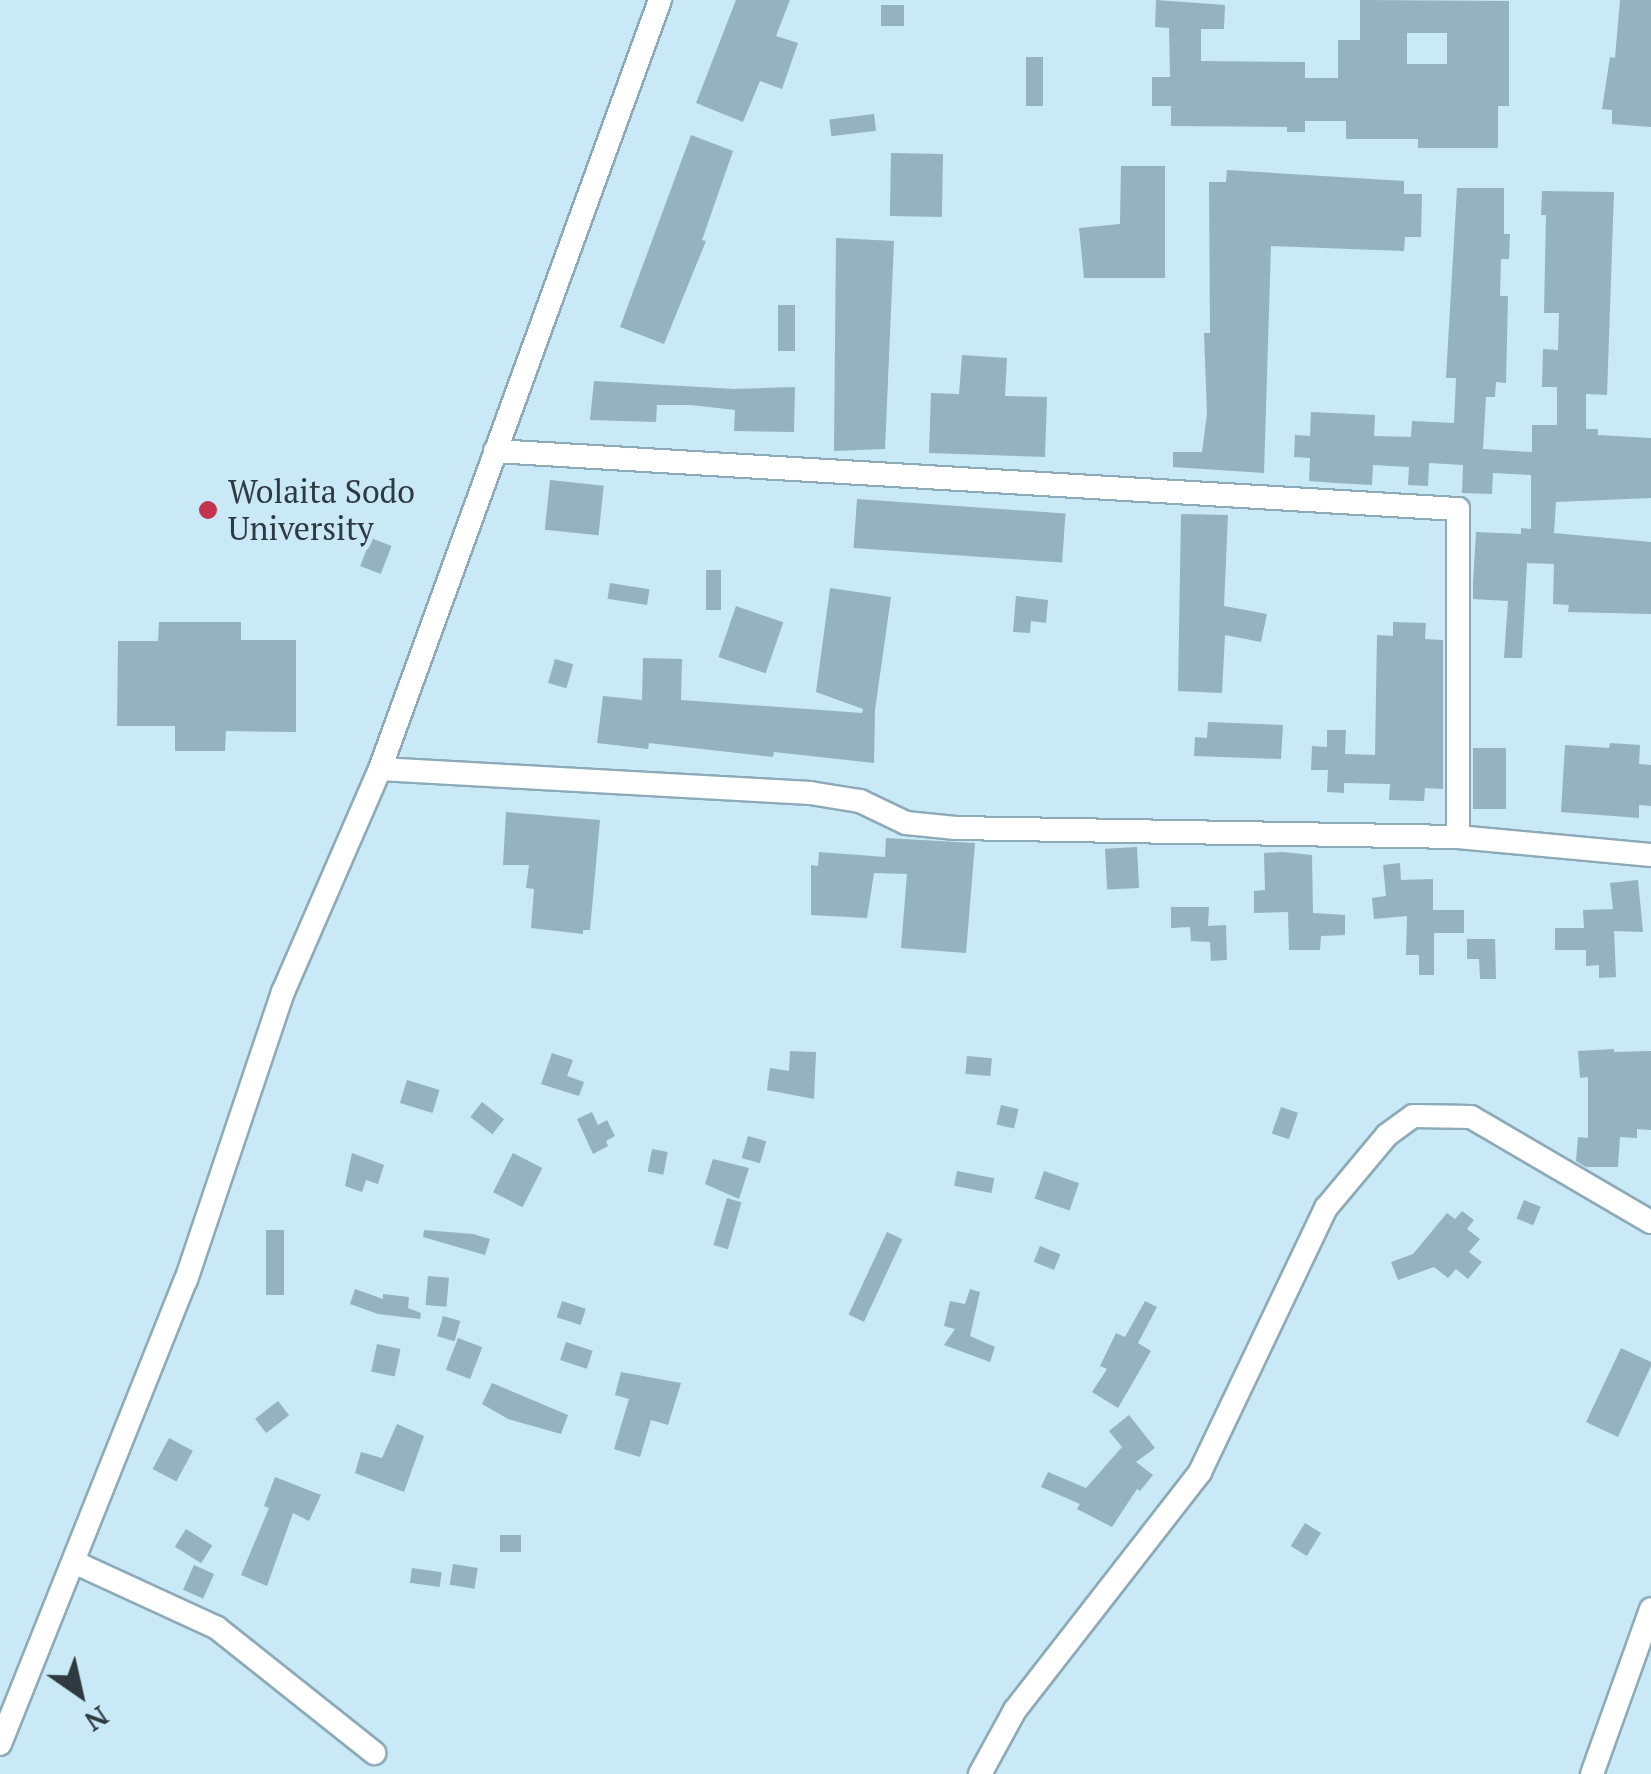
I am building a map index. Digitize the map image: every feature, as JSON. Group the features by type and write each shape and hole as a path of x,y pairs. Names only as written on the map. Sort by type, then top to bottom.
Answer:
{"street":[{"path":"0,1744 76,1563 186,1280 283,992 380,768 660,0"},
{"path":"495,451 1458,508 1458,837"},
{"path":"380,768 810,794 860,800 906,822 956,828 1458,837 1651,855"},
{"path":"980,1774 1015,1710 1200,1472 1326,1208 1387,1136 1414,1116 1470,1117 1651,1222"},
{"path":"76,1563 217,1628 374,1753"},
{"path":"1592,1774 1651,1609"}],"building":[{"path":"736,0 790,0 776,36 798,43 782,89 760,81 743,122 696,103"},
{"path":"1156,0 1225,5 1224,29 1201,29 1201,61 1305,62 1305,78 1338,78 1338,40 1360,40 1360,0 1509,1 1509,106 1498,106 1498,148 1418,148 1418,139 1346,139 1346,121 1305,121 1305,132 1287,132 1287,127 1171,126 1171,106 1152,106 1152,77 1170,77 1169,28 1155,27","holes":["1407,33 1447,33 1447,64 1407,64"]},
{"path":"1620,0 1651,0 1651,127 1612,124 1612,110 1602,109 1610,57 1615,58"},
{"path":"881,5 904,5 904,26 881,26"},
{"path":"1026,57 1043,57 1043,106 1026,106"},
{"path":"874,114 876,131 831,136 829,119"},
{"path":"691,135 733,151 702,240 706,241 664,344 620,327"},
{"path":"891,153 943,154 942,217 890,216"},
{"path":"1121,166 1165,166 1165,278 1084,278 1079,228 1120,224"},
{"path":"1227,170 1404,181 1404,194 1422,194 1421,237 1405,237 1404,251 1271,246 1264,473 1173,467 1173,452 1202,452 1207,414 1204,333 1210,333 1209,182 1226,182"},
{"path":"1457,188 1504,188 1504,234 1510,234 1509,259 1501,259 1500,296 1508,296 1506,383 1496,382 1495,397 1486,397 1483,449 1532,452 1532,425 1557,425 1557,387 1542,387 1543,349 1558,350 1559,313 1544,313 1546,215 1541,215 1542,191 1614,192 1607,395 1586,394 1586,429 1598,429 1598,435 1651,438 1651,498 1556,502 1554,533 1651,542 1651,614 1568,612 1569,605 1553,604 1554,564 1527,563 1522,658 1504,658 1508,601 1473,599 1473,583 1476,532 1521,534 1521,528 1531,529 1531,475 1493,473 1492,494 1462,493 1463,465 1429,463 1428,486 1408,485 1409,467 1373,465 1372,485 1309,481 1310,458 1294,457 1295,435 1310,436 1311,412 1375,415 1374,436 1411,437 1412,421 1454,423 1456,378 1446,378"},
{"path":"836,238 894,241 885,449 834,451"},
{"path":"778,305 795,305 795,351 778,351"},
{"path":"962,355 1007,358 1005,396 1047,397 1045,457 929,453 931,393 959,394"},
{"path":"594,381 735,389 795,387 794,432 734,431 735,410 691,405 657,405 656,422 590,420"},
{"path":"550,480 604,486 598,535 545,530"},
{"path":"857,499 1065,514 1062,562 854,548"},
{"path":"1181,514 1228,515 1224,606 1267,614 1261,642 1225,635 1222,693 1178,691"},
{"path":"371,538 392,546 381,574 360,566"},
{"path":"706,570 721,570 721,610 706,610"},
{"path":"610,583 650,589 647,605 607,599"},
{"path":"830,588 891,597 875,710 874,763 774,752 773,757 649,743 648,749 597,743 603,696 642,700 643,658 682,659 681,700 862,713 863,709 816,692"},
{"path":"1016,596 1048,600 1046,623 1031,621 1030,633 1013,632"},
{"path":"736,606 783,622 766,673 718,657"},
{"path":"159,622 241,622 241,640 296,640 296,732 226,731 225,751 175,751 175,726 117,726 118,641 158,641"},
{"path":"1393,622 1426,623 1425,639 1443,640 1443,789 1425,788 1424,801 1389,800 1390,784 1344,783 1344,793 1327,792 1328,770 1311,770 1312,746 1327,747 1327,730 1346,730 1345,754 1375,755 1377,635 1393,636"},
{"path":"555,659 573,664 566,688 548,683"},
{"path":"1208,722 1283,725 1281,759 1194,756 1195,737 1207,738"},
{"path":"1610,743 1640,745 1639,764 1651,765 1651,806 1639,805 1639,818 1561,812 1565,745 1609,748"},
{"path":"1473,748 1506,748 1506,809 1473,809"},
{"path":"506,812 600,820 590,930 583,930 583,934 531,928 534,889 526,888 529,865 503,865"},
{"path":"886,838 975,843 966,953 901,948 907,874 874,873 867,918 811,915 811,865 818,866 819,852 885,857"},
{"path":"1137,847 1139,888 1107,890 1105,849"},
{"path":"1264,853 1312,855 1313,913 1345,915 1345,935 1321,936 1320,950 1289,950 1288,912 1254,913 1254,891 1265,890"},
{"path":"1400,863 1401,880 1433,879 1433,910 1464,910 1464,933 1434,933 1434,975 1419,975 1419,955 1406,955 1407,916 1374,919 1372,898 1386,896 1383,865"},
{"path":"1638,880 1643,932 1614,931 1616,977 1599,978 1599,965 1586,966 1586,950 1555,950 1555,928 1584,928 1583,910 1613,909 1610,883"},
{"path":"1171,907 1209,907 1208,926 1226,925 1227,960 1211,961 1210,942 1191,941 1190,927 1171,928"},
{"path":"1467,939 1495,939 1496,979 1480,979 1479,959 1467,959"},
{"path":"790,1051 816,1052 814,1099 767,1090 770,1068 789,1071"},
{"path":"1578,1051 1651,1051 1651,1130 1637,1129 1637,1138 1620,1137 1618,1167 1586,1167 1576,1161 1578,1137 1588,1138 1588,1077 1580,1078"},
{"path":"552,1053 573,1060 567,1076 584,1082 579,1096 541,1084"},
{"path":"967,1056 992,1058 990,1076 965,1074"},
{"path":"407,1080 440,1090 432,1113 400,1103"},
{"path":"482,1102 504,1119 492,1134 470,1117"},
{"path":"1001,1105 1019,1109 1014,1129 997,1124"},
{"path":"1281,1107 1298,1113 1289,1139 1272,1133"},
{"path":"592,1112 598,1125 607,1120 615,1136 606,1141 608,1146 593,1154 577,1119"},
{"path":"748,1136 766,1141 760,1163 742,1158"},
{"path":"652,1149 668,1152 663,1175 648,1172"},
{"path":"352,1153 384,1165 378,1184 366,1180 362,1192 345,1186"},
{"path":"513,1153 542,1168 522,1207 493,1192"},
{"path":"713,1159 749,1168 739,1199 705,1184"},
{"path":"957,1171 994,1178 991,1193 954,1186"},
{"path":"1044,1171 1079,1183 1070,1210 1035,1198"},
{"path":"727,1198 741,1202 728,1249 713,1245"},
{"path":"1524,1200 1541,1207 1533,1225 1517,1219"},
{"path":"1462,1211 1474,1220 1467,1229 1480,1239 1469,1252 1482,1262 1468,1279 1456,1269 1448,1278 1434,1267 1398,1280 1391,1262 1413,1254 1447,1213 1455,1219"},
{"path":"266,1230 284,1230 284,1295 266,1295"},
{"path":"424,1230 490,1239 485,1255 423,1237"},
{"path":"887,1232 902,1239 864,1322 849,1314"},
{"path":"1040,1246 1060,1254 1054,1270 1034,1262"},
{"path":"428,1276 449,1278 446,1307 425,1305"},
{"path":"355,1289 383,1299 383,1294 409,1297 408,1308 421,1313 420,1319 378,1314 350,1304"},
{"path":"970,1289 980,1292 970,1336 995,1347 990,1362 944,1345 955,1329 944,1326 950,1301 965,1304"},
{"path":"562,1301 586,1309 581,1325 557,1317"},
{"path":"1145,1301 1157,1307 1138,1343 1151,1351 1118,1408 1092,1392 1107,1369 1100,1366 1116,1333 1125,1337"},
{"path":"443,1316 460,1321 455,1341 437,1336"},
{"path":"458,1338 482,1347 470,1379 446,1370"},
{"path":"566,1342 593,1351 587,1369 560,1360"},
{"path":"377,1344 400,1349 395,1376 371,1371"},
{"path":"1621,1348 1651,1362 1651,1366 1618,1437 1586,1422"},
{"path":"621,1372 681,1383 668,1425 651,1420 640,1457 614,1449 629,1399 615,1395"},
{"path":"492,1383 568,1415 561,1434 508,1419 482,1404"},
{"path":"278,1401 289,1415 266,1433 255,1419"},
{"path":"1129,1415 1155,1448 1136,1462 1153,1475 1140,1491 1137,1489 1112,1527 1077,1509 1080,1504 1041,1487 1048,1472 1086,1488 1122,1447 1109,1431"},
{"path":"397,1424 424,1436 404,1492 355,1473 361,1452 382,1458"},
{"path":"169,1438 193,1451 176,1482 153,1469"},
{"path":"275,1477 321,1495 309,1521 293,1513 267,1586 241,1575 269,1508 264,1506"},
{"path":"1305,1523 1321,1533 1307,1556 1291,1546"},
{"path":"186,1529 212,1545 201,1563 175,1547"},
{"path":"500,1535 521,1535 521,1552 500,1552"},
{"path":"453,1564 478,1568 474,1589 450,1585"},
{"path":"194,1565 214,1574 203,1599 183,1590"},
{"path":"412,1568 442,1572 440,1587 410,1583"}],"place":[{"name":"Wolaita Sodo University","path":"208,510"}]}
